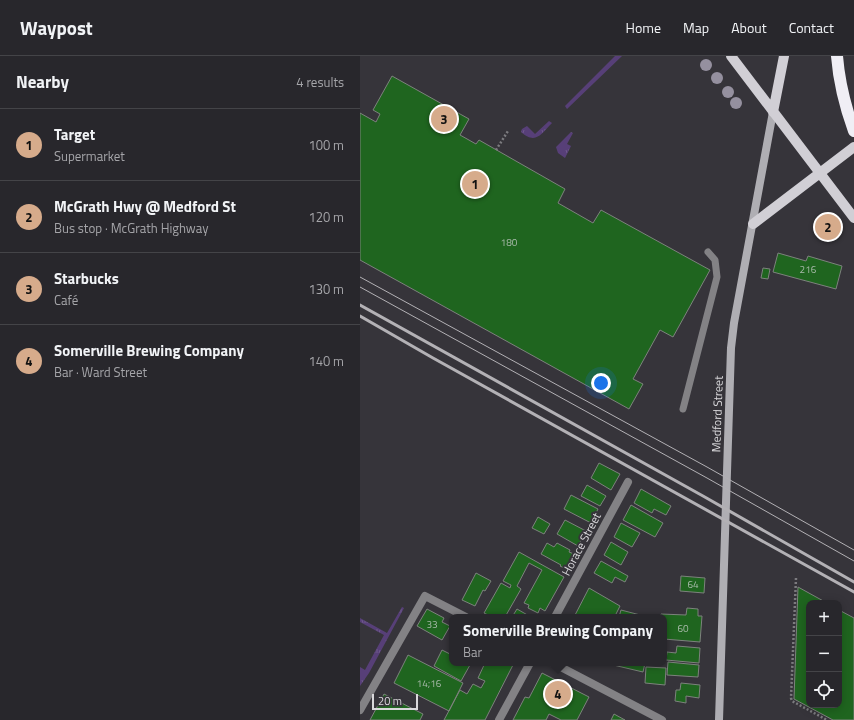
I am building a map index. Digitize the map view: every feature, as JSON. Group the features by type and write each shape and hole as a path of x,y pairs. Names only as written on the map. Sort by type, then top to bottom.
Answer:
{"highway":[{"path":"837,56 844,101 854,131"}],"main road":[{"path":"731,56 854,218"},
{"path":"773,112 784,56"},
{"name":"Medford Street","path":"719,720 731,348 734,323 773,112"},
{"path":"753,224 854,148"}],"street":[{"name":"Horace Street","path":"557,614 628,482"},
{"path":"360,710 425,596 460,614"},
{"path":"499,720 528,666"},
{"path":"559,666 662,720"}],"lane":[{"path":"683,409 718,277 715,260 708,252"}],"path":[{"path":"496,150 508,131"},
{"path":"796,578 791,698 792,701 827,720"}],"green space":[{"path":"615,56 622,56 567,109 565,106"},
{"path":"549,121 552,123 541,134 534,138 526,136 521,132 522,129 527,126 535,134"},
{"path":"571,132 573,133 567,144 571,146 565,158 558,153 556,147"},
{"path":"402,607 404,608 369,673 360,686 360,667 365,670 384,635 360,622 360,618 387,633"}],"building":[{"path":"392,76 469,119 460,135 476,144 479,140 565,189 558,203 593,223 601,210 710,270 673,337 660,330 633,379 643,384 629,409 360,260 360,113 376,122 380,114 373,110"},
{"path":"778,253 806,261 808,256 842,266 836,289 773,272"},
{"path":"763,268 770,269 768,279 761,278"},
{"path":"599,463 620,474 611,490 591,478"},
{"path":"587,485 606,496 600,506 581,496"},
{"path":"641,489 671,506 666,515 654,509 652,513 634,503"},
{"path":"571,495 598,509 591,523 564,509"},
{"path":"631,505 663,523 655,537 623,520"},
{"path":"538,517 550,524 544,534 532,528"},
{"path":"565,520 586,531 578,546 557,534"},
{"path":"621,523 640,533 632,547 614,537"},
{"path":"611,542 628,552 621,565 604,555"},
{"path":"547,543 554,547 557,543 574,554 566,569 541,554"},
{"path":"519,552 564,577 545,611 540,608 538,613 528,608 529,605 524,603 542,570 529,563 517,586 521,589 507,614 484,613 501,583 510,588 511,585 503,581"},
{"path":"601,561 628,576 625,582 615,577 612,583 594,573"},
{"path":"476,573 491,581 485,591 483,590 475,606 462,600"},
{"path":"681,576 705,578 704,593 680,591"},
{"path":"798,587 822,600 806,600 806,705 794,699"},
{"path":"589,588 620,606 616,614 576,614"},
{"path":"687,608 698,609 698,616 702,616 700,642 667,639 667,614 686,615"},
{"path":"427,609 444,618 442,622 449,626 449,628 442,640 417,626"},
{"path":"517,609 526,614 514,614"},
{"path":"621,610 636,614 620,614"},
{"path":"842,612 854,618 854,720 833,720 811,708 842,708"},
{"path":"677,646 700,648 699,663 667,660 667,652 676,653"},
{"path":"442,650 449,654 449,666 469,666 461,681 434,666"},
{"path":"408,655 463,683 449,711 394,683"},
{"path":"668,662 699,665 698,677 667,675"},
{"path":"484,666 512,666 485,720 444,720 460,690 467,694 473,684 481,688 485,681 478,678"},
{"path":"618,666 644,666 643,672"},
{"path":"646,667 666,668 665,685 645,683"},
{"path":"542,673 589,697 577,720 561,720 549,714 546,720 513,720 525,697 529,698"},
{"path":"681,683 700,685 699,698 686,696 686,703 675,701 676,690 680,690"},
{"path":"384,694 423,714 420,720 370,720"},
{"path":"614,714 625,720 611,720"}],"tram line":[{"path":"360,277 707,467 854,550"},
{"path":"360,287 707,478 854,561"}],"railway":[{"path":"360,305 854,582"},
{"path":"360,316 854,592"}],"place":[{"name":"Starbucks","path":"444,119"},
{"name":"Target","path":"475,184"},
{"name":"McGrath Hwy @ Medford St","path":"828,227"},
{"name":"Somerville Brewing Company","path":"558,694"}]}
